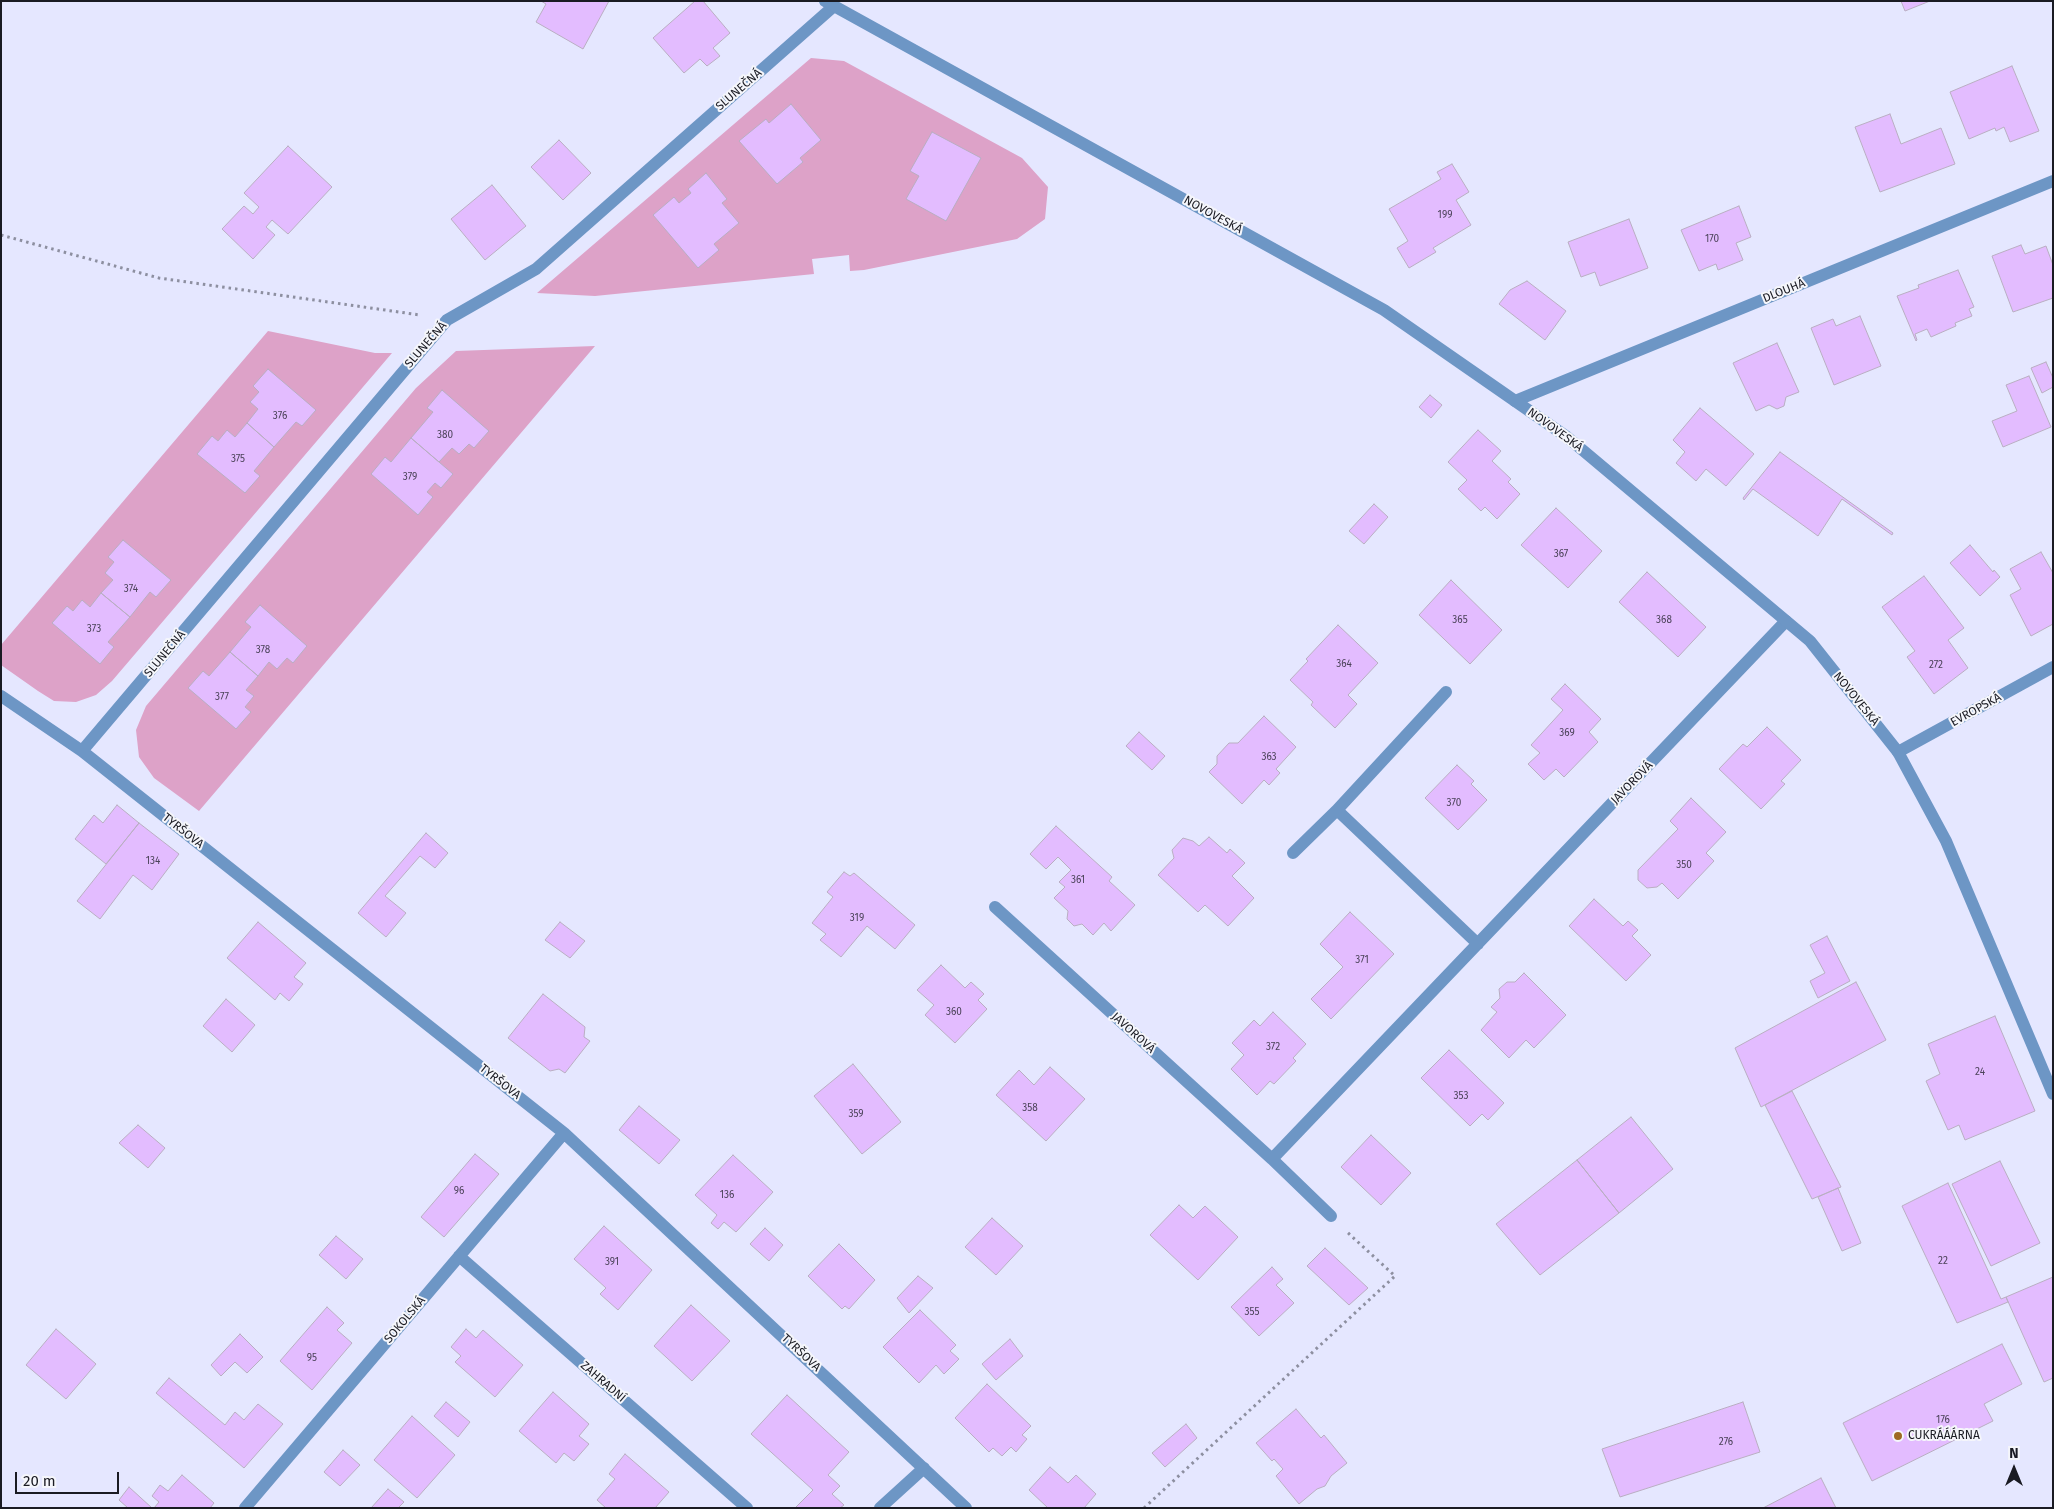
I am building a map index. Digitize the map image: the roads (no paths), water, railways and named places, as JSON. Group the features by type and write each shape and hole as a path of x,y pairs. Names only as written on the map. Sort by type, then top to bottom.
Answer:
{"street":[{"name":"SLUNEČNÁ","path":"82,751 447,320 536,269 830,4"},
{"name":"NOVOVESKÁ","path":"830,4 1384,310 1567,437 1810,641 1898,752 1946,841 2053,1094"},
{"name":"DLOUHÁ","path":"1516,402 2053,181"},
{"name":"JAVOROVÁ","path":"1272,1159 1786,621"},
{"name":"EVROPSKÁ","path":"1898,752 2053,667"},
{"path":"1293,853 1337,810 1446,692"},
{"name":"TYRŠOVA","path":"1,696 82,751 564,1133 966,1508"},
{"path":"1337,810 1478,944"},
{"name":"JAVOROVÁ","path":"995,906 1272,1159 1331,1216"},
{"name":"SOKOLSKÁ","path":"245,1508 564,1133"},
{"name":"ZAHRADNÍ","path":"459,1256 746,1508"},
{"path":"880,1508 924,1468"}],"place":[{"name":"CUKRÁÁÁRNA","path":"1898,1436"}]}
